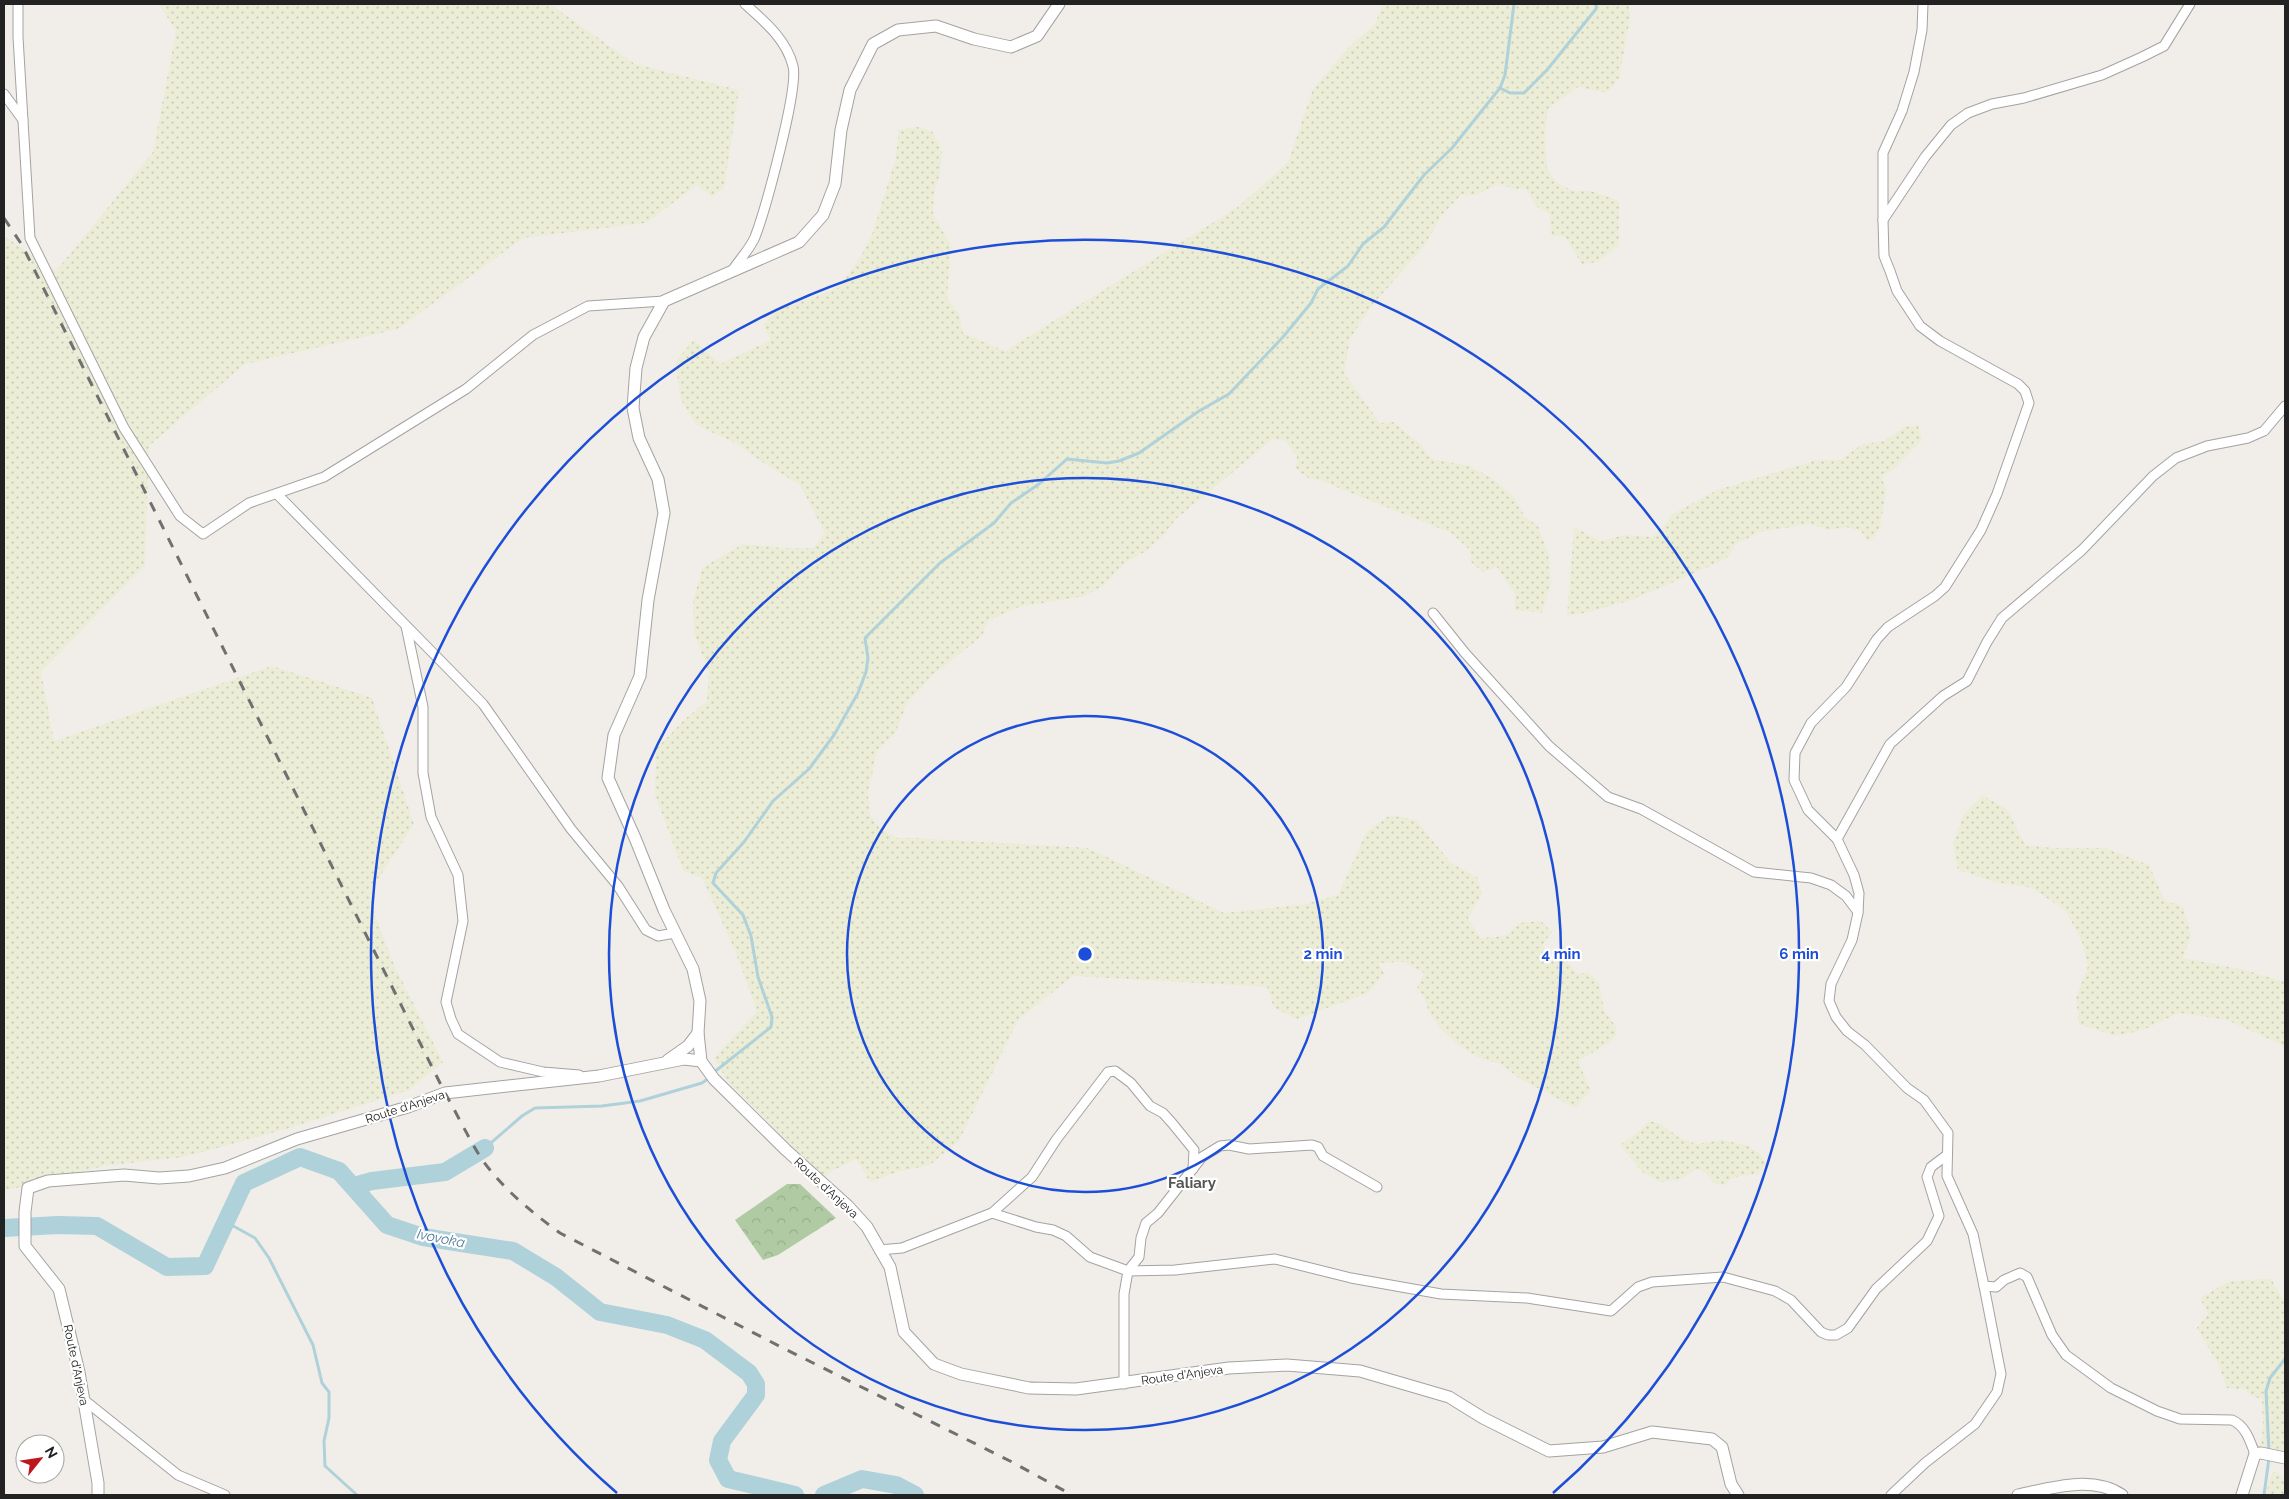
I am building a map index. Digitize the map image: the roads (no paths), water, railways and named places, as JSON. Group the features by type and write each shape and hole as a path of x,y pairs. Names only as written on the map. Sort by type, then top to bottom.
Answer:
{"street":[{"path":"18,4 30,238 124,428 180,516 203,534 249,503 324,477 466,389 533,335 588,306 664,301 730,274 799,242 823,215 835,184 841,130 850,90 872,44 898,30 936,26 974,39 1011,47 1037,36 1058,4"},
{"path":"730,274 754,239 764,210 789,108 794,68 785,47 771,27 745,4"},
{"path":"1891,1495 1925,1463 1975,1424 1997,1392 2002,1374 1973,1234 1947,1176 1948,1133 1924,1100 1907,1088 1865,1045 1847,1031 1836,1017 1828,1001 1831,984 1852,940 1858,912 1859,893 1854,875 1837,839 1808,810 1794,780 1795,753 1811,723 1846,687 1882,633 1902,616 1935,596 1945,587 1981,530 1997,494 2029,403 2025,391 2018,384 1940,341 1920,326 1897,291 1884,256 1883,153 1889,136 1902,111 1914,72 1922,30 1923,4"},
{"path":"1883,220 1925,157 1951,125 1968,113 1992,104 2024,98 2102,75 2142,57 2164,46 2190,4"},
{"path":"4,94 23,120"},
{"path":"664,301 644,337 636,368 633,408 639,438 658,479 664,513 648,600 640,676 614,735 608,778 692,969 700,1000 698,1033 703,1063"},
{"path":"1837,839 1890,744 1943,696 1967,681 2002,618 2082,550 2153,476 2176,458 2207,446 2248,438 2264,431 2285,406"},
{"path":"276,494 483,704 571,830 618,886 646,930 658,936 676,933"},
{"path":"1434,613 1465,653 1549,746 1608,797 1641,809 1754,872 1812,878 1830,885 1846,896 1858,912"},
{"path":"406,626 423,707 423,773 431,817 458,875 463,921 446,1002 451,1019 458,1034 500,1062 543,1072 599,1076"},
{"path":"666,1061 688,1046 698,1033"},
{"name":"Route d'Anjeva","path":"98,1495 98,1483 83,1399 59,1288 25,1246 25,1212 28,1188 48,1181 124,1175 159,1178 190,1176 225,1168 297,1139 408,1107 445,1093 599,1076 684,1058 703,1063 714,1079 786,1150 848,1206 867,1227 890,1267 904,1332 934,1364 961,1374 1029,1388 1076,1389 1124,1384 1181,1374 1249,1367 1287,1365 1360,1371 1449,1397 1483,1418 1549,1451 1603,1446 1652,1432 1712,1438 1722,1447 1731,1484 1738,1495"},
{"path":"879,1250 902,1248 992,1213 1032,1177 1056,1140 1108,1072 1115,1070 1131,1084 1150,1106 1162,1113 1182,1134 1194,1150 1193,1169"},
{"path":"1124,1384 1124,1294 1128,1271 1140,1257 1141,1238 1146,1223 1158,1213 1202,1157 1220,1146 1229,1145 1249,1149 1312,1145 1318,1147 1323,1156 1377,1187"},
{"path":"992,1213 1036,1227 1054,1230 1066,1236 1090,1257 1128,1271 1175,1270 1275,1259 1351,1278 1441,1294 1527,1298 1611,1311 1638,1287 1652,1282 1723,1277 1775,1291 1791,1300 1821,1332 1828,1335 1836,1335 1848,1328 1876,1289 1927,1241 1939,1216 1927,1177 1931,1167 1947,1154"},
{"path":"1984,1286 1996,1287 2004,1280 2020,1273 2027,1277 2052,1335 2066,1355 2111,1388 2156,1411 2180,1419 2232,1420 2240,1423 2258,1454 2242,1495"},
{"path":"83,1399 178,1475 225,1495"},
{"path":"2258,1454 2283,1457"},
{"path":"2018,1495 2053,1487 2096,1484 2122,1495"}],"waterway":[{"path":"713,1073 771,1027 772,1017 758,977 751,936 743,915 713,883 716,873 744,842 773,801 809,769 834,735 858,693 866,672 868,658 865,638 940,563 994,523 1011,503 1039,484 1067,459 1107,463 1119,461 1139,453 1199,411 1229,394 1283,337 1311,303 1318,289 1348,266 1363,244 1384,227 1424,175 1452,148 1500,88 1505,75 1514,4"},
{"path":"1500,88 1510,93 1524,93 1547,70 1596,9 1596,4"},
{"path":"485,1148 522,1116 535,1108 602,1106 640,1101 702,1083 709,1078"},
{"path":"354,1186 372,1181 445,1172 485,1148"},
{"name":"Ivovoka","path":"4,1228 58,1225 97,1226 167,1267 205,1266 244,1183 300,1157 339,1171 387,1225 423,1237 513,1251 556,1277 600,1312 667,1325 705,1340 749,1373 756,1384 756,1395 722,1441 718,1460 728,1479 795,1495"},
{"path":"226,1222 255,1238 269,1258 313,1345 322,1383 329,1392 329,1418 324,1441 325,1466 357,1495"},
{"path":"2269,1452 2266,1391 2270,1378 2285,1359"},
{"path":"2264,1495 2269,1458"},
{"name":"Ivovoka","path":"824,1495 862,1479 896,1485 915,1495"}],"railway":[{"path":"4,218 22,245 445,1093 476,1150 489,1169 517,1198 560,1233 781,1347 1012,1462 1072,1495"}],"district":[{"name":"Faliary","path":"1192,1183"}]}
